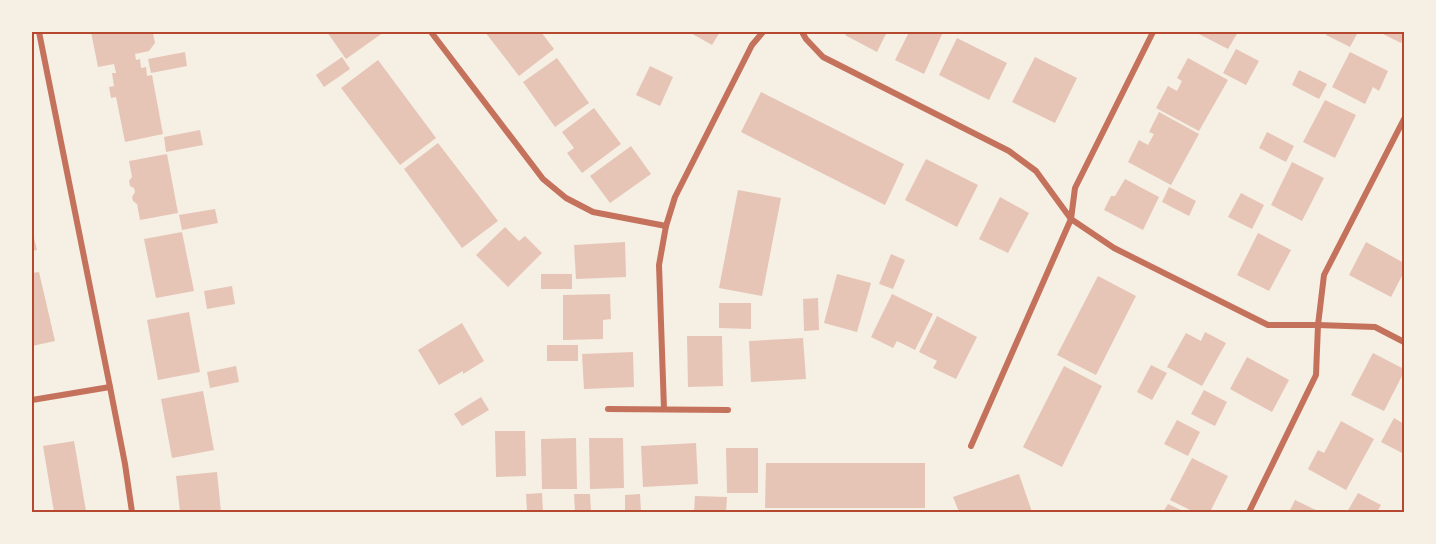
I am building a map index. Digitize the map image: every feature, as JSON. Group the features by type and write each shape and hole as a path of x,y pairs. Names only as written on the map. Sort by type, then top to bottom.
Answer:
{"street":[{"path":"39,32 125,464 132,513"},
{"path":"431,32 543,179 566,198 593,212 666,226"},
{"path":"664,409 659,265 666,226 680,187 752,45 763,32"},
{"path":"802,32 823,57 1009,151 1035,171 1071,219 1114,248 1268,325 1375,327 1404,342"},
{"path":"971,446 1071,219 1075,188 1153,32"},
{"path":"1249,513 1316,375 1317,325 1324,275 1404,119"},
{"path":"32,400 110,387"},
{"path":"608,409 728,410"}],"building":[{"path":"91,32 153,33 155,43 149,51 135,54 136,60 140,59 141,68 146,67 147,76 152,75 163,134 125,142 116,97 111,98 109,87 114,86 112,73 116,73 114,64 98,67"},
{"path":"327,32 384,32 346,59"},
{"path":"485,32 541,32 554,49 519,76"},
{"path":"689,32 720,32 712,45"},
{"path":"847,32 887,32 877,52 845,35"},
{"path":"909,32 943,32 924,74 895,60"},
{"path":"1195,32 1238,32 1228,49"},
{"path":"1328,32 1358,32 1350,47 1326,35"},
{"path":"1379,32 1404,32 1404,37 1401,43"},
{"path":"957,38 1007,63 989,100 939,75"},
{"path":"1236,49 1259,61 1246,85 1223,73"},
{"path":"185,52 187,66 151,73 148,59"},
{"path":"1350,52 1388,71 1379,91 1373,87 1365,104 1332,87"},
{"path":"342,57 350,69 324,87 316,75"},
{"path":"1035,57 1077,78 1055,123 1012,102"},
{"path":"557,58 589,103 555,127 523,82"},
{"path":"1188,58 1228,80 1199,131 1156,108 1168,86 1177,91 1182,81 1177,78"},
{"path":"378,60 436,138 400,165 341,88"},
{"path":"650,66 673,77 660,106 636,95"},
{"path":"1299,70 1327,84 1319,99 1292,85"},
{"path":"761,92 904,164 885,205 741,132"},
{"path":"1325,100 1356,115 1335,158 1303,142"},
{"path":"594,108 621,144 582,173 567,153 574,148 562,132"},
{"path":"1159,112 1199,134 1171,185 1128,162 1139,140 1148,145 1154,134 1149,132"},
{"path":"200,130 203,145 166,152 164,137"},
{"path":"1267,132 1294,146 1286,162 1259,148"},
{"path":"438,143 498,221 462,248 404,169"},
{"path":"631,146 651,174 610,203 590,176"},
{"path":"167,154 178,213 140,220 137,204 132,197 135,192 134,188 130,186 129,181 132,177 129,161"},
{"path":"926,159 978,185 957,227 905,200"},
{"path":"1292,162 1324,178 1302,221 1271,205"},
{"path":"1125,179 1159,197 1143,230 1104,210 1111,196 1115,196"},
{"path":"1169,187 1196,201 1189,216 1162,202"},
{"path":"738,190 781,198 762,296 719,288"},
{"path":"1241,193 1264,205 1252,229 1228,217"},
{"path":"1000,197 1029,213 1008,253 979,239"},
{"path":"215,209 218,223 182,230 179,215"},
{"path":"505,227 519,241 525,236 542,253 508,287 476,255"},
{"path":"32,230 37,250 32,251"},
{"path":"182,232 194,291 156,298 144,239"},
{"path":"1258,233 1291,250 1269,291 1237,275"},
{"path":"625,242 626,277 576,279 574,245"},
{"path":"1366,242 1404,263 1404,272 1391,297 1349,275"},
{"path":"891,254 905,260 893,289 879,284"},
{"path":"39,272 55,341 32,346 32,273"},
{"path":"541,274 572,274 572,289 541,289"},
{"path":"837,274 871,283 857,332 824,323"},
{"path":"1098,276 1136,296 1096,375 1057,355"},
{"path":"232,286 235,304 207,309 204,291"},
{"path":"610,294 611,319 603,320 603,339 563,340 563,295"},
{"path":"892,294 933,314 915,350 897,341 893,348 871,337"},
{"path":"818,298 819,330 804,331 803,299"},
{"path":"719,303 751,303 751,329 719,328"},
{"path":"189,312 200,372 158,380 147,320"},
{"path":"937,316 977,337 956,379 933,368 937,361 919,352"},
{"path":"462,323 484,361 439,385 418,350"},
{"path":"1205,332 1226,343 1202,386 1167,367 1186,333 1201,341"},
{"path":"687,336 722,336 723,386 688,387"},
{"path":"803,338 806,379 751,382 749,341"},
{"path":"547,345 578,345 578,361 547,361"},
{"path":"633,352 634,387 584,389 582,354"},
{"path":"1373,353 1404,369 1384,411 1351,395"},
{"path":"1247,357 1289,380 1272,412 1230,389"},
{"path":"1151,365 1167,373 1152,400 1137,392"},
{"path":"236,366 239,382 210,388 207,372"},
{"path":"1064,366 1102,386 1062,467 1023,447"},
{"path":"1204,390 1227,402 1215,426 1191,414"},
{"path":"203,391 214,450 172,458 161,399"},
{"path":"481,397 489,410 462,426 454,414"},
{"path":"1394,418 1404,424 1404,454 1381,442"},
{"path":"1177,420 1200,432 1188,456 1164,444"},
{"path":"1341,421 1374,439 1346,490 1308,469 1318,450 1324,453"},
{"path":"495,431 525,431 526,476 496,477"},
{"path":"576,438 577,489 542,489 541,439"},
{"path":"589,438 623,438 624,488 590,489"},
{"path":"74,441 86,511 54,512 43,446"},
{"path":"696,443 698,484 643,487 641,446"},
{"path":"726,448 758,448 758,493 727,493"},
{"path":"1192,458 1228,476 1210,512 1194,512 1170,500"},
{"path":"766,463 925,463 925,508 765,508"},
{"path":"217,472 221,512 180,512 176,476"},
{"path":"1019,474 1032,512 959,512 953,497"},
{"path":"542,493 543,512 527,512 526,494"},
{"path":"1358,493 1381,505 1377,512 1347,512"},
{"path":"574,494 590,494 591,512 575,512"},
{"path":"640,494 641,512 625,512 625,495"},
{"path":"695,496 727,497 726,512 694,512"},
{"path":"1295,500 1320,512 1289,512"},
{"path":"1168,504 1185,512 1163,512"}]}
